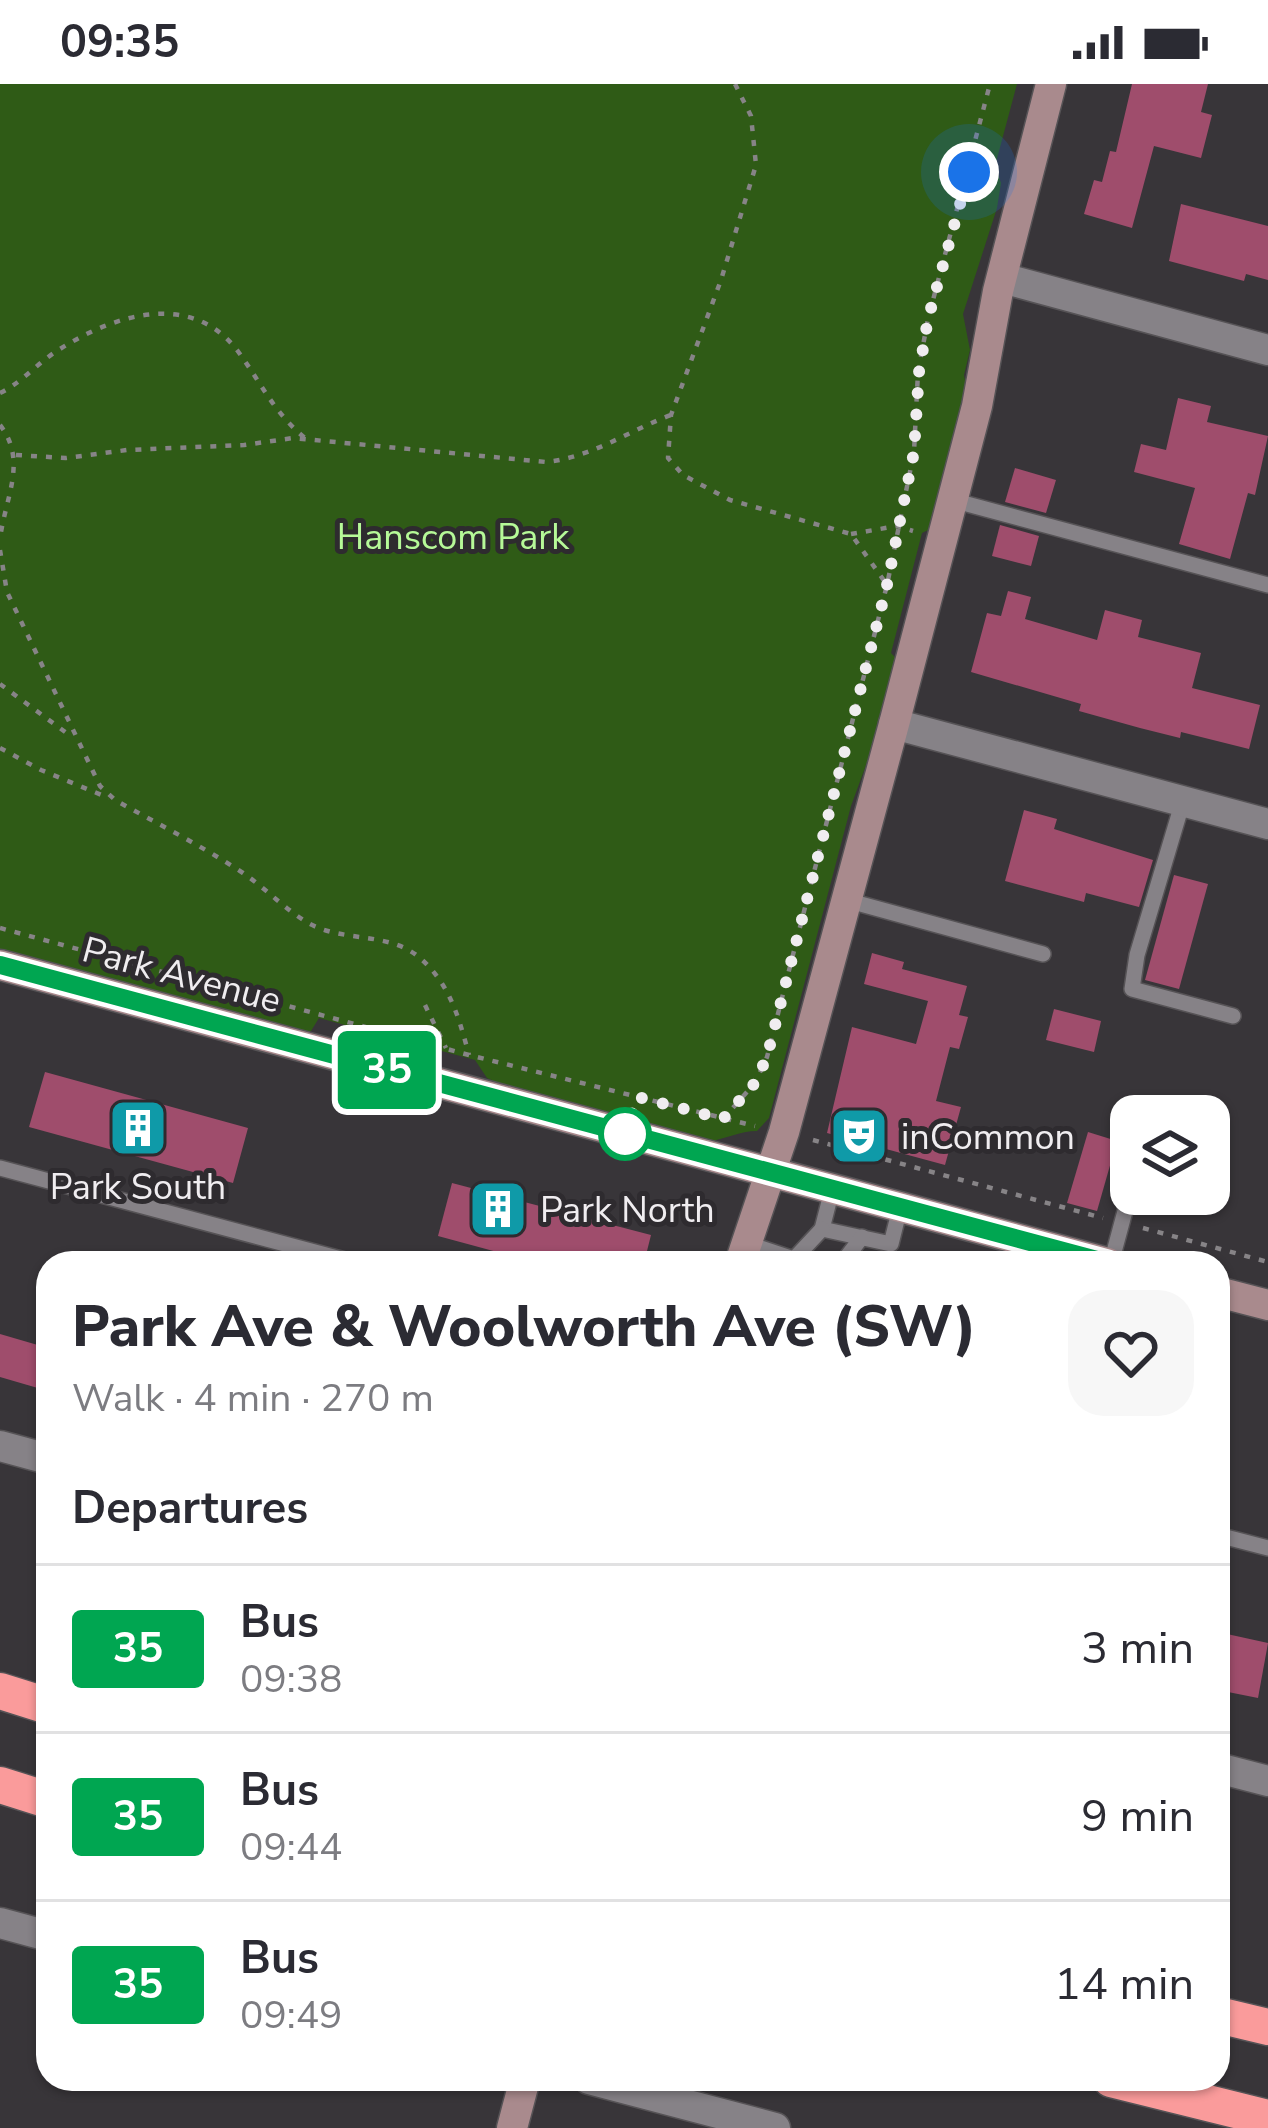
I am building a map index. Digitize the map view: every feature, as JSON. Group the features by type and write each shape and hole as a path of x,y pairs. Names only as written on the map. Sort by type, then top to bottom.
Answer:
{"highway":[{"path":"0,1691 36,1702"},
{"path":"0,1785 36,1796"},
{"path":"1230,2018 1268,2027"},
{"path":"1159,2091 1268,2118"}],"street":[{"path":"744,1251 784,1132 894,724 983,379 1002,278 1051,84"},
{"path":"1002,278 1268,350"},
{"path":"894,724 1268,824"},
{"name":"Park Avenue","path":"0,965 1063,1251"},
{"path":"1230,1295 1268,1306"},
{"path":"0,1446 36,1456"},
{"path":"1230,1771 1268,1781"},
{"path":"0,1923 36,1933"},
{"path":"512,2128 522,2091"},
{"path":"635,2091 775,2128"}],"lane":[{"path":"952,500 1268,584"},
{"path":"1183,801 1132,989 1233,1016"},
{"path":"847,900 1043,954"},
{"path":"0,1168 311,1251"},
{"path":"802,1251 822,1228 832,1190"},
{"path":"822,1228 891,1244 900,1208"},
{"path":"1113,1251 1124,1215"},
{"path":"851,1251 862,1237"},
{"path":"1230,1538 1268,1548"}],"path":[{"path":"735,84 751,116 756,165 721,280 671,415 668,458 682,475 730,500 850,534 897,526 942,538"},
{"path":"723,1119 754,1084 767,1057 887,585 914,452 928,319 990,84"},
{"path":"0,393 55,351 94,329 154,312 180,313 218,331 236,348 273,408 305,439"},
{"path":"16,454 66,458 305,439 546,462 590,452 671,415"},
{"path":"0,425 16,454 0,539"},
{"path":"850,534 887,585"},
{"path":"0,550 7,592 100,786 115,800"},
{"path":"0,684 77,741"},
{"path":"0,748 115,800 206,850 307,922 348,936 394,942 417,955 439,976 456,1008 469,1054"},
{"path":"0,928 1227,1251"},
{"path":"425,1005 446,1048"},
{"path":"1230,1252 1268,1262"}],"green space":[{"name":"Hanscom Park","path":"0,84 1017,84 995,166 1001,183 997,208 963,314 970,350 964,375 969,404 944,494 928,530 922,533 891,653 896,658 891,697 851,806 769,1118 757,1131 707,1142 523,1094 487,1078 475,1060 319,1018 311,1031 279,1034 0,957"}],"building":[{"path":"1132,84 1208,84 1201,112 1212,115 1201,158 1154,146 1132,228 1084,214 1094,180 1102,182 1110,151 1116,152"},
{"path":"1181,204 1268,226 1268,280 1246,274 1244,281 1169,261"},
{"path":"1178,398 1211,406 1207,422 1268,436 1255,495 1248,493 1230,559 1179,544 1195,488 1134,472 1141,444 1166,450"},
{"path":"1015,468 1056,480 1046,513 1005,502"},
{"path":"1000,525 1039,536 1031,566 992,556"},
{"path":"1008,591 1031,597 1025,619 1097,640 1105,610 1142,620 1138,637 1201,653 1192,688 1260,705 1249,749 1181,732 1180,738 1140,728 1079,711 1081,704 971,672 987,613 1001,616"},
{"path":"1024,810 1057,819 1054,829 1153,860 1139,907 1086,893 1084,902 1005,881"},
{"path":"1174,875 1208,884 1179,989 1145,980"},
{"path":"872,953 904,962 902,969 967,986 959,1015 968,1017 959,1049 950,1047 936,1101 961,1107 945,1165 827,1133 852,1027 916,1044 928,1001 864,984"},
{"path":"1054,1009 1101,1021 1094,1052 1046,1040"},
{"name":"Park South","path":"45,1072 248,1128 233,1183 29,1127"},
{"path":"1088,1132 1110,1139 1110,1166 1097,1211 1067,1203"},
{"name":"Park North","path":"452,1183 651,1235 647,1251 494,1251 438,1236"},
{"path":"0,1334 36,1344 36,1388 0,1377"},
{"path":"1230,1635 1268,1643 1258,1698 1230,1692"}],"bus line":[{"name":"35","path":"0,965 1063,1251"}],"place":[{"name":"Park South","path":"138,1128"},
{"name":"inCommon","path":"859,1136"},
{"name":"Park North","path":"498,1209"}],"route":[{"path":"625,1134 638,1097 723,1119 754,1084 767,1057 887,585 914,452 928,319 969,172"}]}
